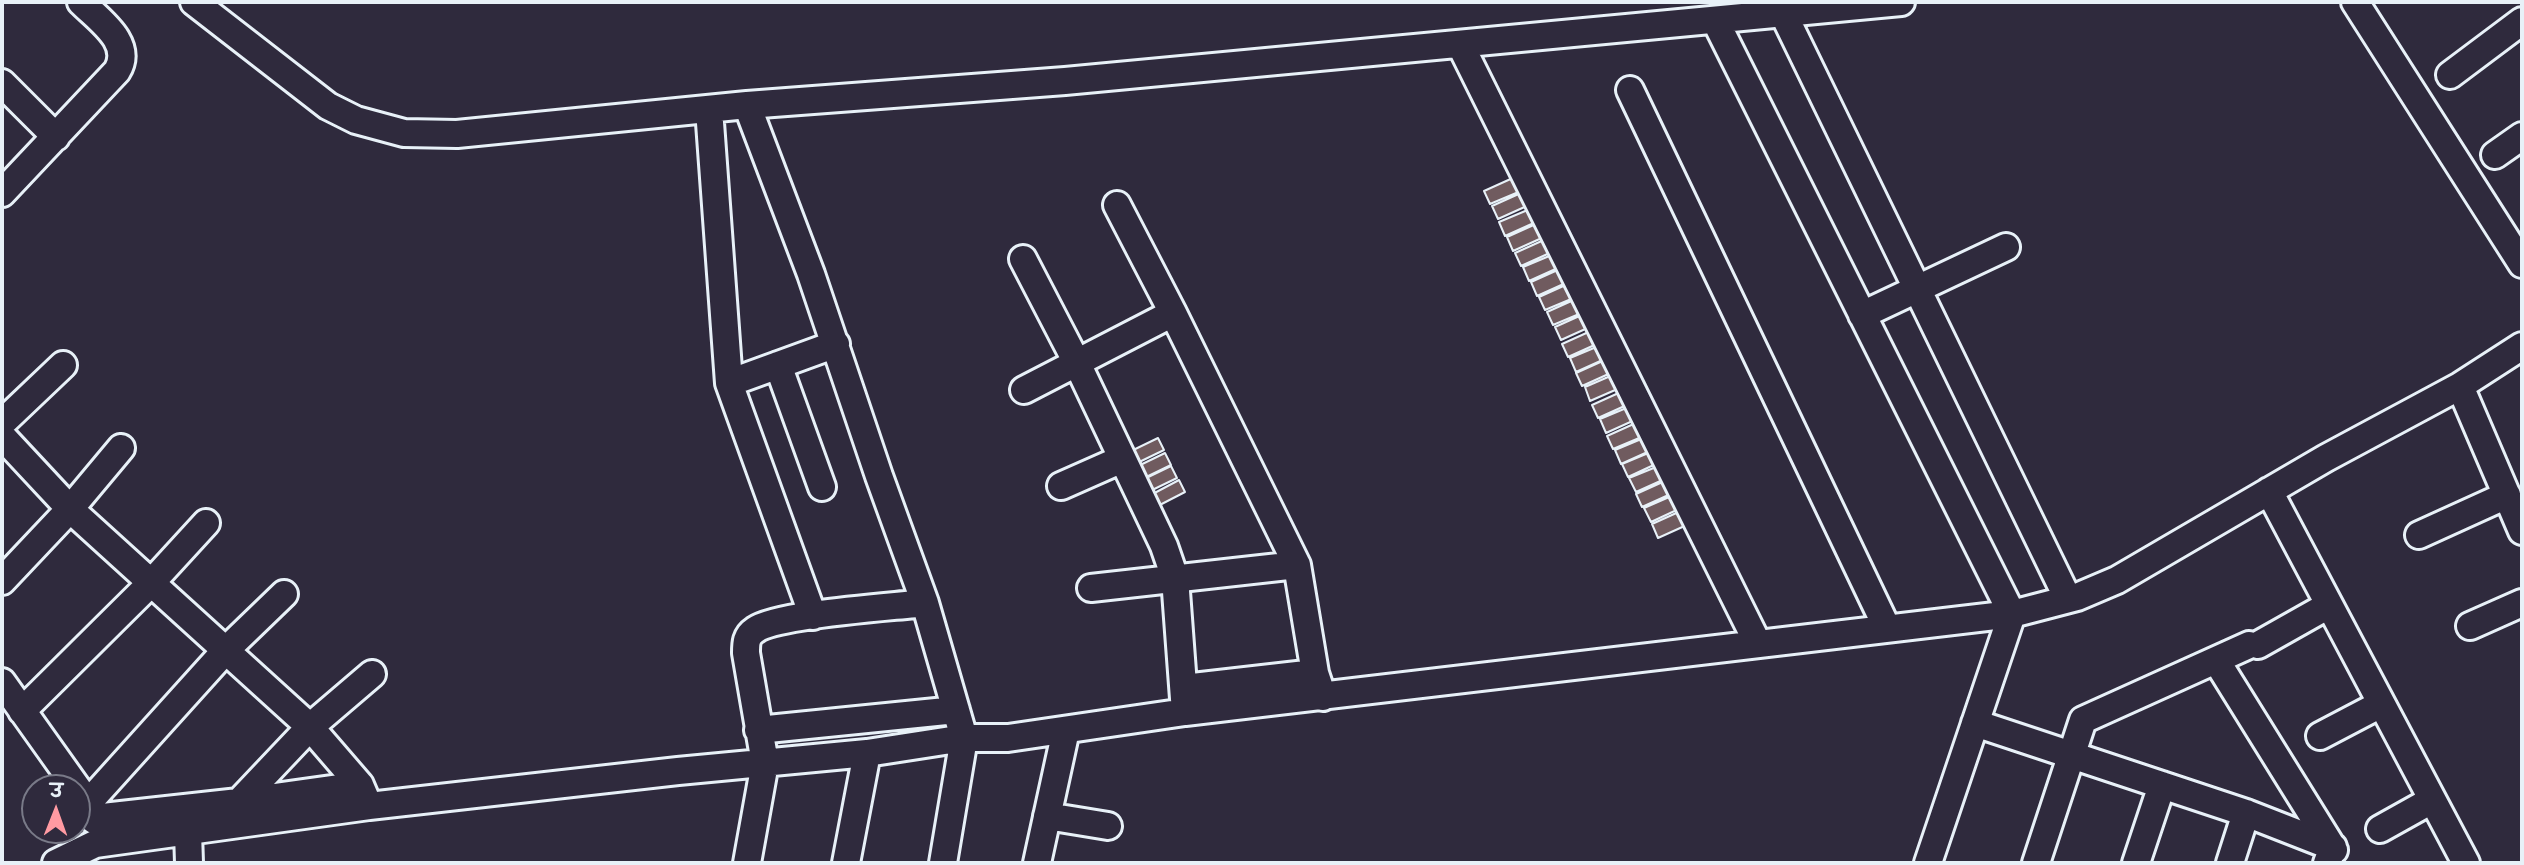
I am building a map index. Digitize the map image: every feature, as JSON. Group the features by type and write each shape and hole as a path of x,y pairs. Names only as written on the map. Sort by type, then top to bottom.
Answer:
{"street":[{"path":"2,192 122,63 121,46 115,35 81,2"},
{"path":"194,2 328,106 356,120 404,133 457,134 747,105 1065,80 1460,44 1783,13 1839,5 1901,2"},
{"path":"2355,2 2522,264"},
{"path":"1783,13 2068,599"},
{"path":"1715,19 2012,614 1928,863"},
{"path":"2450,75 2522,21"},
{"path":"1460,44 1758,645"},
{"path":"2,83 56,136"},
{"path":"1630,89 1887,628"},
{"path":"747,105 836,344 878,476 925,604 964,738 943,863"},
{"path":"709,109 729,383 813,616"},
{"path":"2495,155 2522,136"},
{"path":"1116,205 1173,313 1297,565 1319,685"},
{"path":"1863,315 2006,247"},
{"path":"1023,259 1077,363 1164,546 1175,578 1184,700"},
{"path":"1024,390 1173,313"},
{"path":"729,383 836,344"},
{"path":"91,839 239,802 364,795 867,753 964,738 1008,738 1066,730 1184,700 1758,645 2012,614 2068,599 2117,580 2269,491 2460,386 2522,346"},
{"path":"2,423 64,365"},
{"path":"778,365 822,487"},
{"path":"2460,386 2522,531"},
{"path":"2,436 70,509 310,727 364,795"},
{"path":"2,581 70,509 121,448"},
{"path":"1061,486 1122,459"},
{"path":"2269,491 2466,863"},
{"path":"2420,535 2507,495"},
{"path":"22,711 151,583 206,523"},
{"path":"1091,588 1297,565"},
{"path":"91,828 226,650 284,594"},
{"path":"2470,626 2522,603"},
{"path":"747,863 765,762 746,653 747,639 764,624 925,604"},
{"path":"2036,863 2082,720 2253,645 2329,605"},
{"path":"2216,660 2334,858"},
{"path":"239,802 310,727 372,674"},
{"path":"2,682 22,711 51,774"},
{"path":"2320,736 2381,704"},
{"path":"758,730 956,710"},
{"path":"1975,723 2246,813 2334,858"},
{"path":"1037,863 1066,730"},
{"path":"846,863 867,753"},
{"path":"2136,863 2162,785"},
{"path":"91,840 188,832 364,795"},
{"path":"2380,829 2432,800"},
{"path":"2230,863 2246,813"},
{"path":"1047,816 1108,826"},
{"path":"188,832 189,863"}],"building":[{"path":"1515,177 1521,191 1490,204 1484,191"},
{"path":"1523,192 1529,205 1498,219 1492,206"},
{"path":"1530,209 1536,222 1505,236 1499,222"},
{"path":"1538,223 1544,237 1513,251 1507,237"},
{"path":"1546,239 1552,252 1521,266 1515,253"},
{"path":"1554,254 1560,267 1529,281 1523,267"},
{"path":"1562,268 1568,282 1537,296 1531,282"},
{"path":"1570,283 1576,297 1545,310 1539,297"},
{"path":"1578,298 1584,312 1553,325 1547,312"},
{"path":"1586,313 1592,326 1561,340 1555,327"},
{"path":"1593,330 1599,343 1568,357 1562,344"},
{"path":"1601,345 1607,358 1576,372 1570,358"},
{"path":"1607,359 1613,372 1582,386 1576,373"},
{"path":"1615,374 1622,387 1590,401 1585,387"},
{"path":"1623,391 1629,404 1598,418 1592,405"},
{"path":"1631,406 1637,419 1606,433 1600,419"},
{"path":"1638,422 1644,436 1613,449 1607,436"},
{"path":"1646,437 1652,450 1621,464 1615,450"},
{"path":"1158,438 1164,450 1131,466 1125,454"},
{"path":"1653,451 1658,463 1628,477 1622,464"},
{"path":"1165,453 1171,465 1138,481 1132,469"},
{"path":"1661,465 1667,478 1636,492 1629,478"},
{"path":"1171,466 1177,478 1144,494 1138,482"},
{"path":"1179,480 1185,492 1152,509 1147,497"},
{"path":"1667,480 1673,493 1642,507 1636,494"},
{"path":"1676,494 1681,508 1651,522 1644,508"},
{"path":"1683,510 1689,524 1658,538 1652,524"}]}
